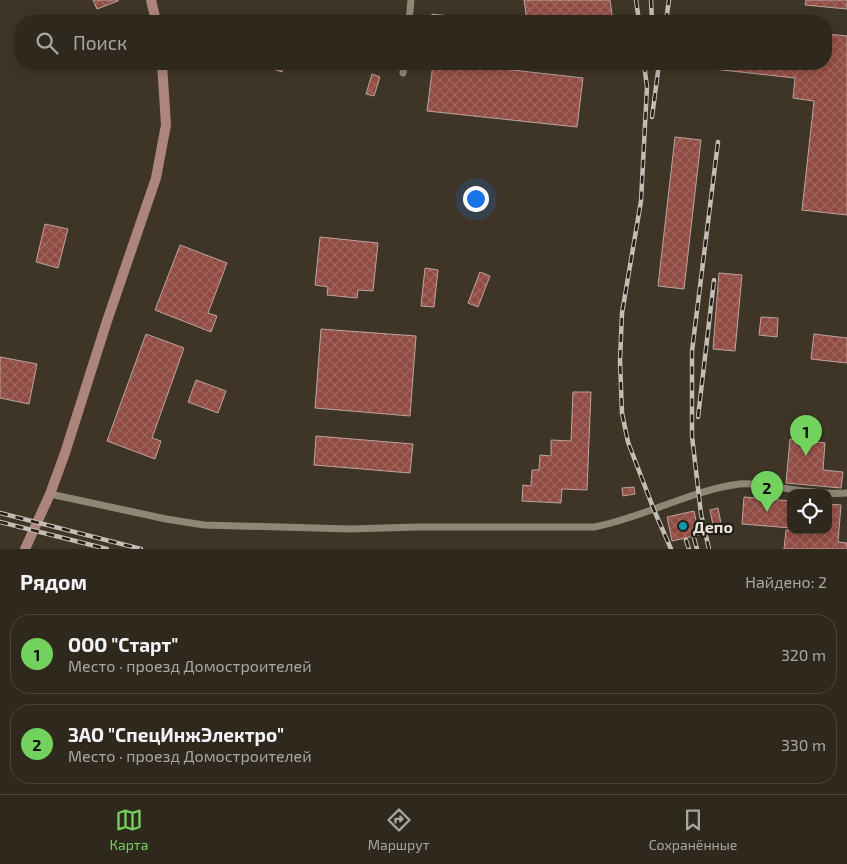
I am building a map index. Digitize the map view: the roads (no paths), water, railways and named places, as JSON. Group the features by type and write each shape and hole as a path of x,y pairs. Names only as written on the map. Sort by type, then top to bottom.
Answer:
{"street":[{"path":"151,0 155,15"},
{"path":"410,15 411,0"},
{"path":"25,549 50,494 156,178 166,125 162,70"},
{"path":"50,494 166,519 204,525 350,529 594,527 615,523 733,485 753,484 809,491 847,493"}],"railway":[{"path":"636,0 638,15"},
{"path":"651,0 652,15"},
{"path":"667,15 669,0"},
{"path":"645,70 647,87 641,201 622,313 620,361 622,413 628,442 671,549"},
{"path":"652,117 658,70"},
{"path":"709,549 701,514 692,436 692,351 718,142"},
{"path":"698,417 714,280"},
{"path":"0,513 141,549"},
{"path":"0,522 107,549"},
{"path":"694,538 697,549"},
{"path":"686,540 689,549"}],"place":[{"name":"ООО \"Старт\"","path":"806,456"},
{"name":"ЗАО \"СпецИнжЭлектро\"","path":"767,512"},
{"name":"Депо","path":"683,526"}]}
